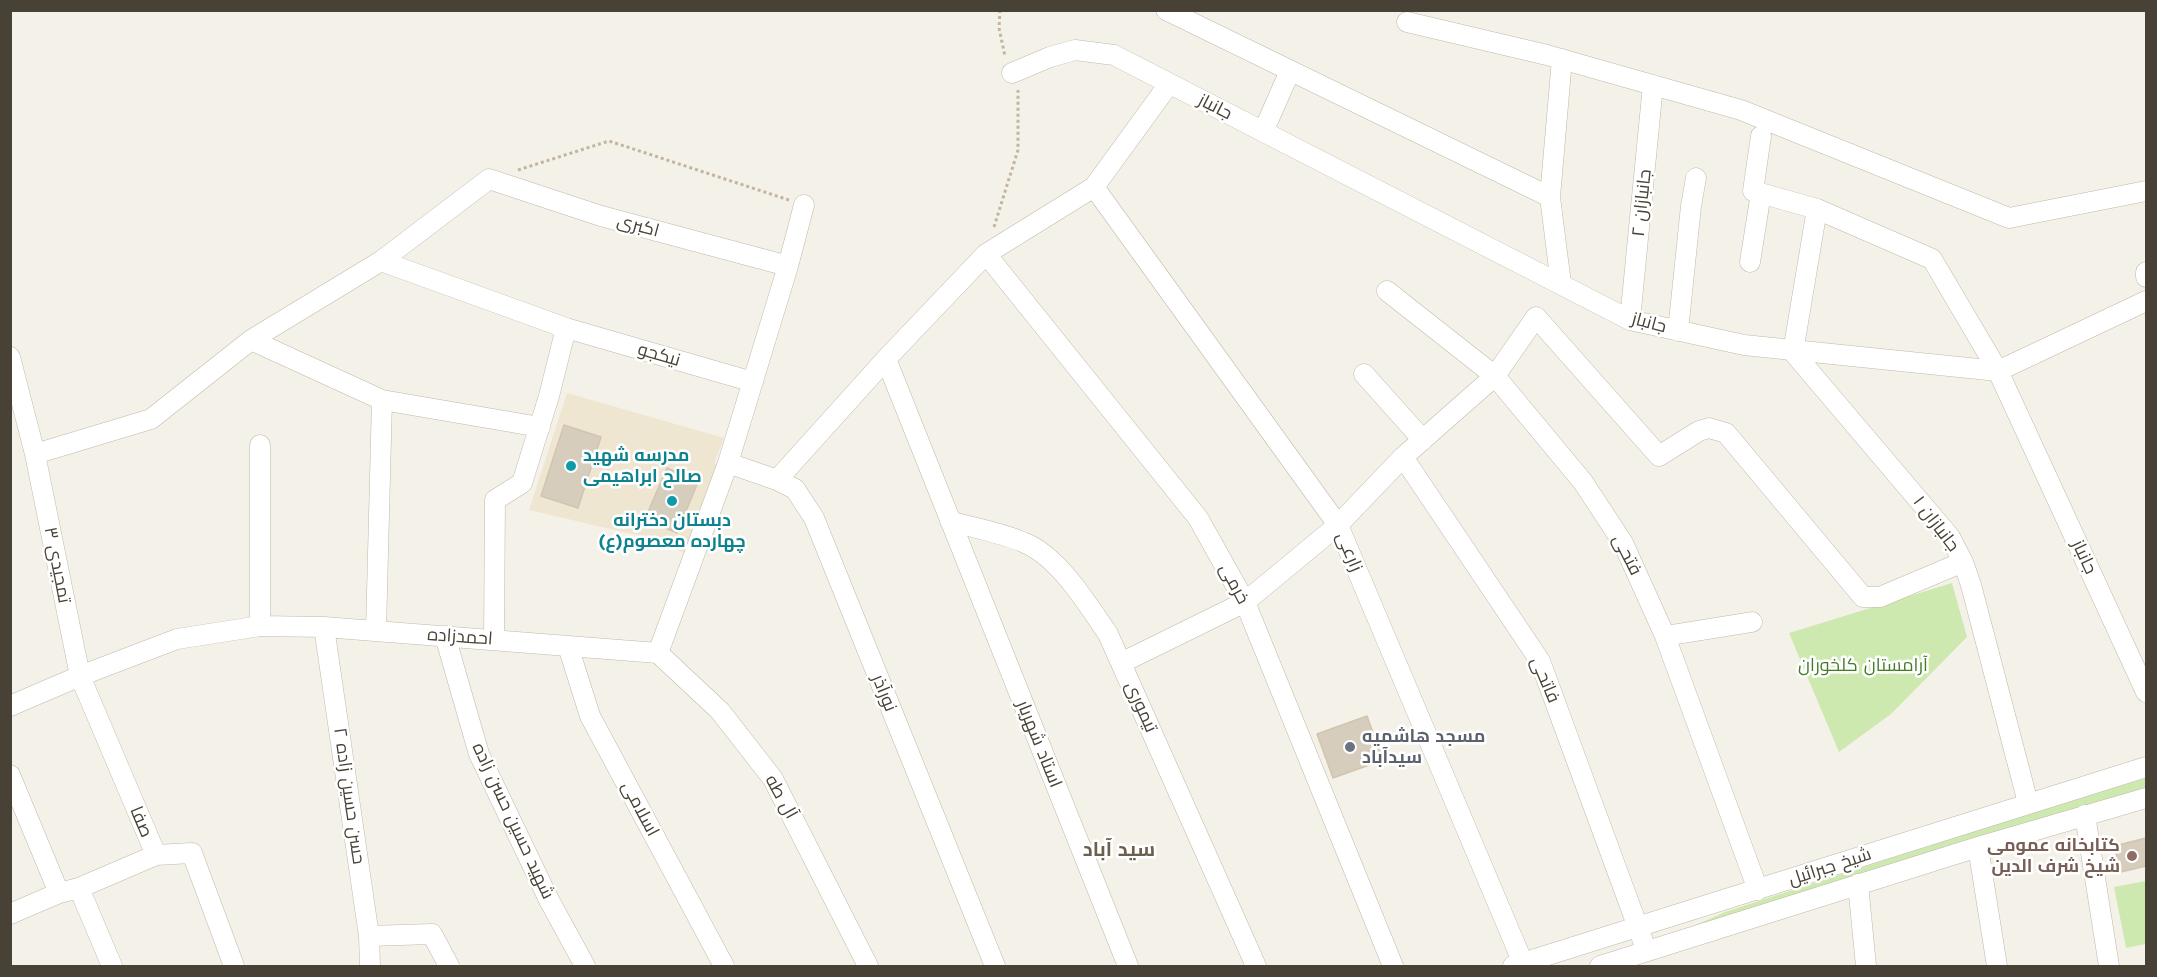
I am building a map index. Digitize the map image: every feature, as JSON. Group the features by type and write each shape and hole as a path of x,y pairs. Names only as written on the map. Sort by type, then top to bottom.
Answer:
{"street":[{"path":"1166,10 1550,197"},
{"path":"1407,22 1562,59 1741,110 2009,218 2146,191"},
{"name":"جانباز","path":"1012,73 1075,50 1114,55 1630,320 1744,345 1793,352 1998,371 2146,692"},
{"path":"1561,284 1550,197 1562,59"},
{"path":"1263,132 1290,71"},
{"path":"777,480 886,359 986,254 1094,187 1169,84"},
{"name":"جانبازان ۲","path":"1630,320 1653,85"},
{"path":"1761,135 1753,191 1817,209 1932,259 1998,371 2146,301"},
{"path":"1678,331 1696,178"},
{"path":"35,454 151,419 251,340 381,261 489,179"},
{"name":"اکبری","path":"489,179 601,216 788,267"},
{"name":"زارعی","path":"1094,187 1338,525 1518,965"},
{"path":"1750,262 1761,193"},
{"path":"658,653 728,463 788,267 804,205"},
{"path":"1793,352 1817,209"},
{"name":"خرمی","path":"986,254 1198,518 1245,602 1393,966"},
{"name":"نیکجو","path":"381,261 566,328 753,382"},
{"name":"فتحی","path":"1387,291 1496,376 1583,482 1623,543 1665,636 1758,890"},
{"path":"1121,663 1245,602 1338,525 1403,457 1496,376 1536,317 1659,456 1699,431 1709,428 1726,433 1863,597 1880,597 1963,562"},
{"path":"494,639 495,500 522,483 540,427 566,328"},
{"path":"251,340 382,400 540,427"},
{"name":"جانبازان ۱","path":"1793,352 1950,537 1963,562 1971,585 2028,803"},
{"name":"تمجیدی ۳","path":"10,357 35,454 80,676"},
{"name":"استاد شهریار","path":"886,359 1128,966"},
{"path":"1364,374 1423,440"},
{"path":"376,631 382,400"},
{"path":"260,445 260,626"},
{"name":"فاتحی","path":"1403,457 1540,661 1646,951"},
{"name":"نورآذر","path":"728,463 777,480 795,489 814,518 995,966"},
{"name":"تیموری","path":"950,521 1026,543 1045,556 1077,587 1108,634 1256,966"},
{"path":"1665,636 1752,622"},
{"name":"احمدزاده","path":"10,706 177,639 260,626 324,627 658,653"},
{"name":"حسن حسین زاده ۲","path":"324,627 369,936 370,966"},
{"name":"شهید حسین حسن زاده","path":"445,636 479,754 549,900 585,966"},
{"name":"اسلامی","path":"568,646 591,716 724,966"},
{"name":"آل طه","path":"658,653 720,711 773,779 868,966"},
{"name":"صفا","path":"80,676 156,855 192,854 234,966"},
{"name":"شیخ جبرائیل","path":"1518,965 2146,767"},
{"path":"10,775 59,893"},
{"name":"شیخ جبرائیل","path":"1600,966 1978,847 2146,798"},
{"path":"2085,815 2109,966"},
{"path":"1978,847 1997,966"},
{"path":"10,914 156,855"},
{"path":"1858,884 1866,966"},
{"path":"79,888 112,966"},
{"path":"369,936 432,934 449,966"}],"path":[{"path":"986,254 1018,150 1019,94 1005,55 999,28 1000,10"},
{"path":"489,179 609,141 804,205"}],"shaded area":[{"path":"567,393 724,438 714,463 722,466 687,554 649,538 529,510"}],"green space":[{"name":"آرامستان کلخوران","path":"1952,583 1967,637 1891,714 1839,752 1789,633"},
{"path":"2146,778 2146,788 1960,843 1665,939 1725,912"},
{"path":"2146,881 2146,944 2126,948 2114,887"}],"building":[{"name":"مدرسه شهید صالح ابراهیمی","path":"564,425 601,437 578,508 541,496"},
{"name":"دبستان دخترانه چهارده معصوم(ع)","path":"667,468 698,482 677,533 645,519"},
{"name":"مسجد هاشمیه سیدآباد","path":"1367,716 1383,760 1333,778 1317,734"},
{"name":"کتابخانه عمومی شیخ شرف الدین","path":"2146,838 2146,866 2121,872 2114,846"}],"place":[{"name":"مدرسه شهید صالح ابراهیمی","path":"571,466"},
{"name":"دبستان دخترانه چهارده معصوم(ع)","path":"672,501"},
{"name":"مسجد هاشمیه سیدآباد","path":"1350,747"},
{"name":"کتابخانه عمومی شیخ شرف الدین","path":"2132,856"}],"district":[{"name":"سید آباد","path":"1119,850"}]}
